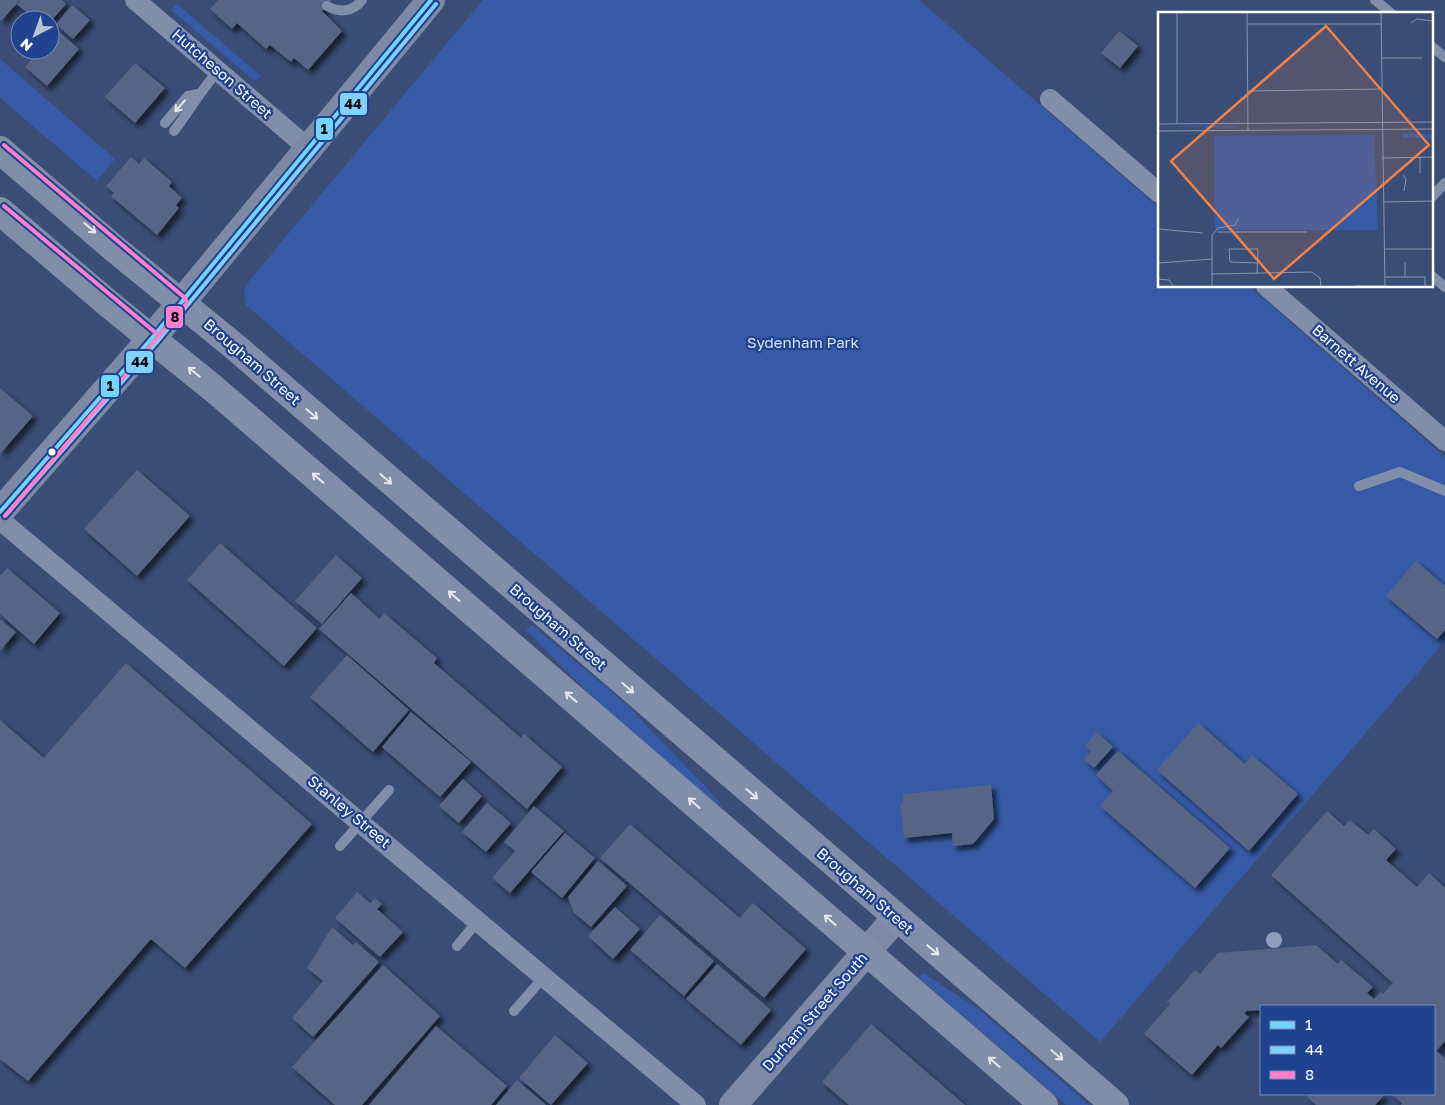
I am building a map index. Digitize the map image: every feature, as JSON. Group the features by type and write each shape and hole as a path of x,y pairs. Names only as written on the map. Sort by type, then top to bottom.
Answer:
{"highway":[{"name":"Brougham Street","path":"0,150 116,250 234,346 1115,1105"},
{"path":"0,212 222,395 1044,1105"}],"main road":[{"path":"0,512 152,338 431,0"},
{"name":"Durham Street South","path":"733,1105 896,918"}],"street":[{"name":"Hutcheson Street","path":"135,0 308,149"},
{"path":"1050,99 1158,192"},
{"name":"Barnett Avenue","path":"1268,288 1445,441"},
{"name":"Stanley Street","path":"0,520 696,1105"}],"lane":[{"path":"327,6 344,11 358,5 362,0"},
{"path":"1375,0 1390,12"},
{"path":"1432,47 1445,58"},
{"path":"174,131 197,101 198,94 218,71"},
{"path":"165,123 188,96 198,94"},
{"path":"1432,197 1445,184"},
{"path":"1432,276 1445,286"},
{"path":"1359,486 1400,472 1445,491"},
{"path":"340,846 389,790"},
{"path":"457,946 477,922"},
{"path":"514,1011 544,978"}],"green space":[{"name":"Sydenham Park","path":"483,0 919,0 1158,207 1158,288 1251,288 1445,457 1445,641 1100,1042 246,305 244,292 249,281"},
{"path":"177,4 261,76 257,80 251,78 171,10"},
{"path":"0,59 115,159 97,181 0,98"},
{"path":"532,625 626,704 720,802 717,805 601,706 526,630"},
{"path":"923,973 977,1008 1089,1105 1066,1105 919,978"}],"building":[{"path":"0,0 20,0 1,21"},
{"path":"21,0 62,0 66,4 60,11 24,10 17,4"},
{"path":"218,0 332,0 322,11 342,31 308,70 294,58 291,62 270,45 266,49 237,23 232,29 210,9"},
{"path":"72,5 90,20 73,39 60,28 60,19"},
{"path":"1119,31 1138,46 1120,68 1101,53"},
{"path":"60,33 79,49 47,86 25,67 31,60 60,60"},
{"path":"135,63 165,88 135,123 105,97"},
{"path":"131,157 139,164 144,158 172,182 169,186 182,198 176,205 179,208 157,235 111,196 114,193 106,186"},
{"path":"0,388 33,416 0,454"},
{"path":"137,470 190,516 137,576 84,529"},
{"path":"220,543 317,628 284,666 187,580"},
{"path":"336,555 362,578 322,624 295,601"},
{"path":"1416,561 1445,586 1445,630 1437,639 1386,596"},
{"path":"7,568 60,613 34,644 0,614 0,576"},
{"path":"351,593 380,619 384,613 437,658 434,663 521,738 524,734 562,767 527,809 319,629"},
{"path":"0,619 16,632 0,651"},
{"path":"347,655 409,710 373,752 310,697"},
{"path":"126,663 312,824 185,968 151,939 28,1081 0,1059 0,720 44,758"},
{"path":"411,712 471,762 440,797 382,747"},
{"path":"1198,723 1245,764 1252,755 1298,794 1249,851 1157,770"},
{"path":"1097,732 1113,747 1094,768 1084,759 1091,751 1085,746"},
{"path":"1118,751 1230,848 1195,888 1100,806 1113,791 1096,775"},
{"path":"463,779 482,796 459,823 439,806"},
{"path":"991,785 994,819 973,844 953,846 952,833 904,838 900,804 903,802 903,794"},
{"path":"487,803 511,823 486,852 462,832"},
{"path":"534,806 564,831 510,893 492,878 515,851 504,842"},
{"path":"1327,811 1344,826 1350,820 1368,835 1374,829 1396,849 1386,860 1417,887 1429,873 1445,888 1445,1041 1436,1051 1445,1058 1445,1105 1401,1105 1402,1103 1392,1095 1435,1095 1435,1005 1260,1005 1260,1010 1244,1013 1249,1017 1221,1048 1218,1045 1192,1075 1144,1034 1170,1004 1167,1002 1195,970 1200,974 1218,953 1316,945 1338,964 1341,960 1373,987 1367,993 1374,999 1381,992 1383,994 1393,983 1271,875"},
{"path":"630,824 740,918 753,903 806,949 764,998 600,858"},
{"path":"565,833 595,858 562,898 531,872"},
{"path":"598,861 627,886 591,927 574,913 568,897"},
{"path":"357,892 370,903 375,898 382,904 377,909 403,932 380,957 335,918"},
{"path":"615,907 640,929 613,959 588,936"},
{"path":"660,915 714,961 684,996 630,950"},
{"path":"332,927 353,945 356,942 379,962 313,1037 292,1018 323,981 307,968"},
{"path":"717,964 771,1010 741,1045 686,999"},
{"path":"383,965 440,1016 362,1105 335,1105 292,1067"},
{"path":"871,1024 965,1105 849,1105 822,1082"},
{"path":"436,1026 507,1086 491,1105 369,1105"},
{"path":"555,1035 588,1063 551,1105 519,1078"},
{"path":"517,1080 546,1105 496,1105"},
{"path":"1308,1095 1384,1095 1375,1105 1316,1105 1307,1097"}],"transit line":[{"name":"1","path":"0,512 152,338 431,0"},
{"name":"44","path":"5,516 157,342 436,4"},
{"name":"8","path":"4,145 185,298 187,303 5,516"},
{"name":"8","path":"4,206 156,333"}]}
